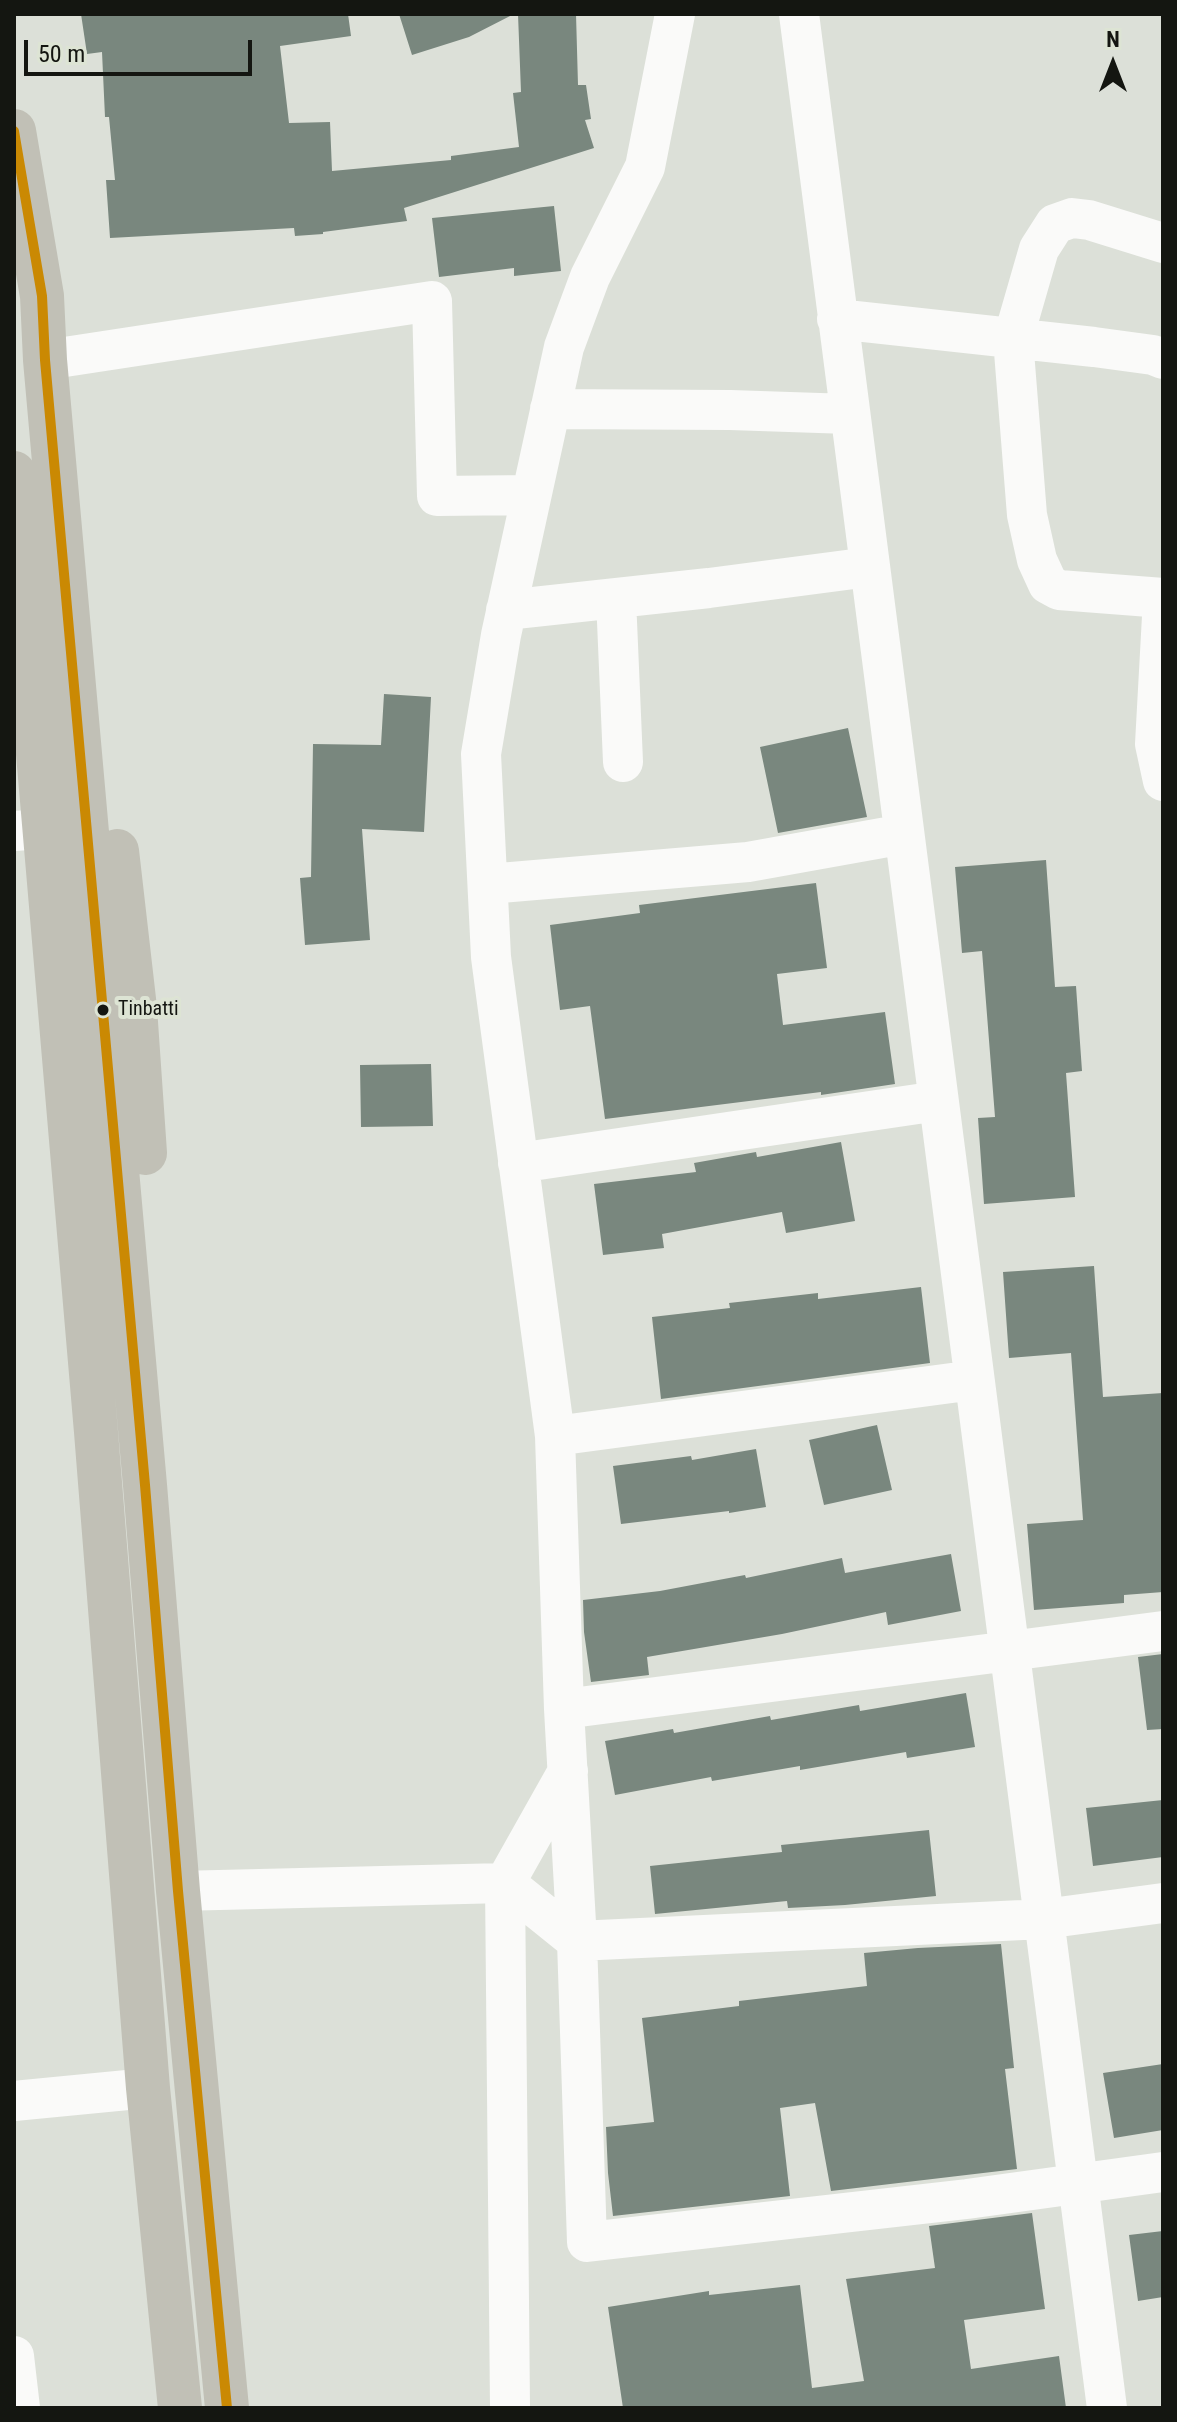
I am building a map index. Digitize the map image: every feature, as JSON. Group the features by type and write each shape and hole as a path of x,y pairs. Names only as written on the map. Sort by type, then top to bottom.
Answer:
{"main road":[{"path":"14,131 42,296 76,707 111,809 135,1008 146,1164 148,1263 146,1314 134,1362 178,1891 227,2408"},
{"path":"14,473 29,830 180,2408"}],"street":[{"path":"675,14 645,167 590,277 564,347 506,610 481,754 491,957 555,1436 587,2242 967,2199 1163,2172"},
{"path":"799,14 1107,2408"},
{"path":"1160,756 1163,598 1080,593 1059,590 1048,584 1037,560 1027,515 1013,339 1039,249 1055,224 1072,218 1089,220 1163,243"},
{"path":"45,360 432,301 437,496 531,495"},
{"path":"837,319 1138,353 1163,359"},
{"path":"550,409 849,414"},
{"path":"506,610 869,567"},
{"path":"616,598 623,762"},
{"path":"488,884 748,862 904,834"},
{"path":"518,1163 938,1101"},
{"path":"555,1436 974,1380"},
{"path":"564,1709 1163,1631"},
{"path":"510,2408 505,1883 568,1771"},
{"path":"178,1891 505,1883 577,1941 1044,1919 1163,1903"},
{"path":"14,2101 148,2088"},
{"path":"160,2408 161,2219"},
{"path":"14,2356 20,2408"}],"building":[{"path":"81,14 348,14 351,36 280,46 289,123 330,122 332,171 451,160 451,156 519,147 513,93 521,92 518,14 576,14 578,85 586,85 591,119 585,120 594,148 404,208 407,221 295,236 294,228 110,238 106,180 115,180 109,117 105,117 102,52 87,54"},
{"path":"399,14 514,14 469,37 412,55"},
{"path":"554,206 561,271 514,276 514,268 439,277 432,218"},
{"path":"384,694 431,697 424,832 362,829 370,940 305,945 300,878 311,877 313,744 381,745"},
{"path":"848,728 867,817 778,833 760,747"},
{"path":"1046,860 1055,987 1076,986 1082,1071 1066,1073 1075,1197 984,1204 978,1118 995,1117 982,951 962,953 955,867"},
{"path":"816,883 827,968 777,974 783,1025 885,1012 895,1084 605,1119 590,1006 560,1010 550,925 640,913 639,905"},
{"path":"431,1064 433,1126 361,1127 360,1065"},
{"path":"841,1142 855,1221 786,1233 782,1212 662,1234 664,1248 603,1255 594,1184 696,1172 694,1163 756,1152 757,1157"},
{"path":"1094,1266 1103,1397 1163,1393 1163,1592 1124,1595 1124,1603 1034,1610 1027,1524 1083,1520 1071,1353 1009,1358 1003,1272"},
{"path":"921,1287 930,1363 661,1399 652,1317 730,1308 729,1303 818,1293 818,1299"},
{"path":"877,1425 892,1490 824,1505 809,1440"},
{"path":"756,1449 766,1507 621,1524 613,1466 691,1456 692,1460"},
{"path":"951,1554 961,1611 888,1625 886,1612 647,1657 649,1675 591,1682 583,1600 660,1591 745,1575 746,1578 842,1558 845,1573"},
{"path":"1163,1654 1163,1729 1147,1730 1138,1657"},
{"path":"966,1693 975,1747 907,1758 906,1752 712,1781 711,1777 615,1795 605,1741 673,1729 674,1733 770,1716 771,1720 859,1705 860,1711"},
{"path":"1163,1800 1163,1857 1093,1866 1086,1808"},
{"path":"929,1830 936,1896 788,1908 787,1901 655,1914 650,1866 782,1852 781,1845"},
{"path":"1001,1944 1014,2068 1005,2069 1017,2169 831,2191 815,2103 780,2108 790,2196 613,2216 606,2127 654,2122 642,2018 739,2006 739,2001 867,1986 864,1953"},
{"path":"1163,2064 1163,2130 1114,2138 1103,2073"},
{"path":"1032,2213 1045,2309 964,2320 971,2369 1059,2356 1066,2408 623,2408 608,2307 709,2291 709,2295 800,2285 812,2388 864,2381 846,2279 935,2268 929,2226"},
{"path":"1163,2231 1163,2297 1138,2301 1129,2235"}],"transit line":[{"path":"14,131 42,296 45,360 178,1891 227,2408"}],"place":[{"name":"Tinbatti","path":"103,1010"}]}
